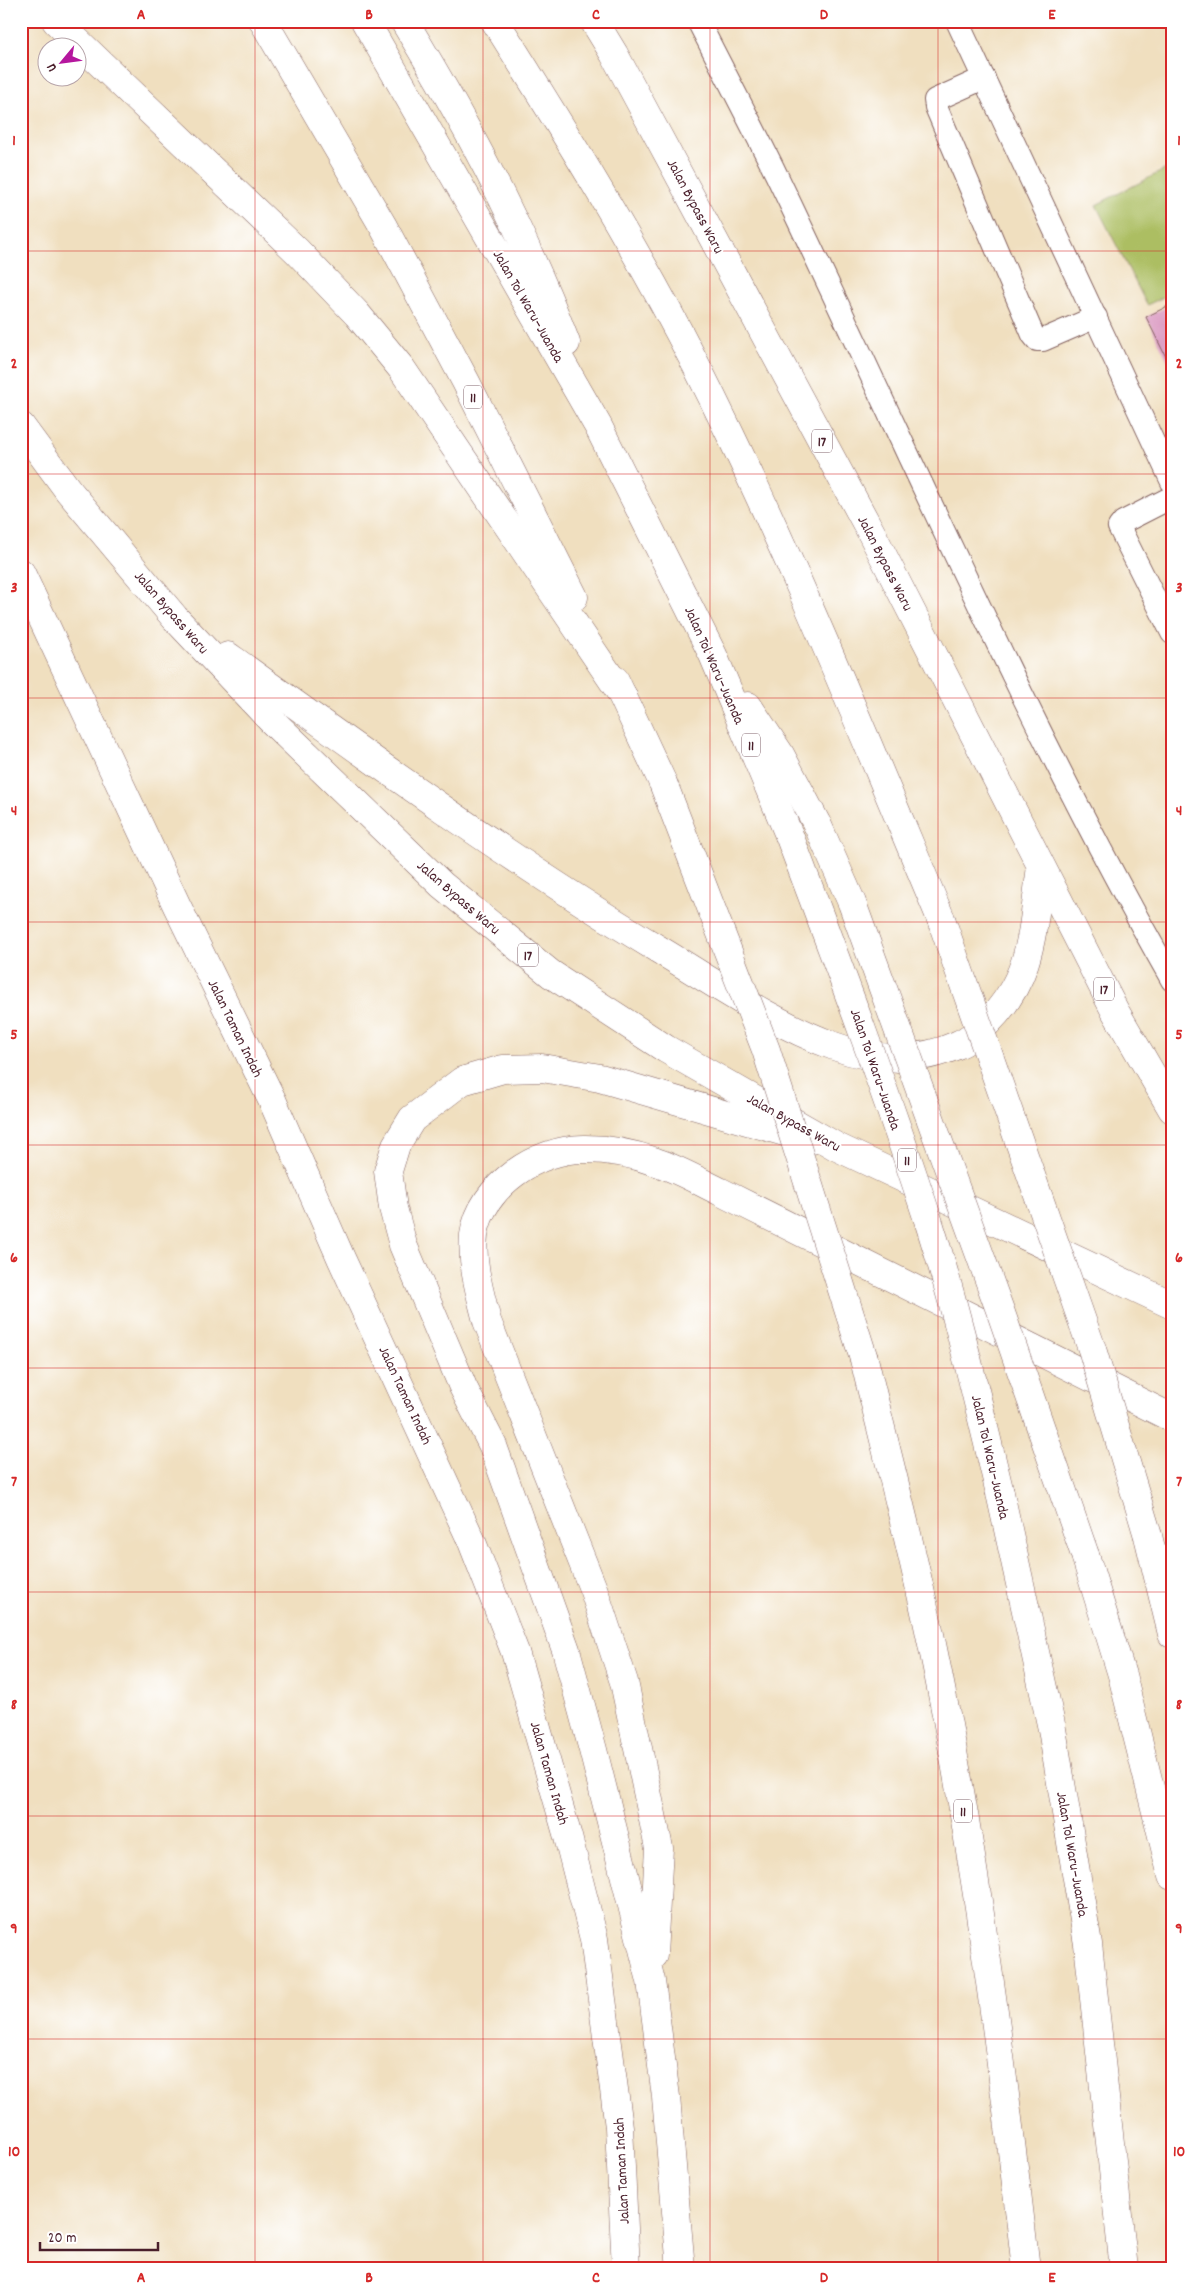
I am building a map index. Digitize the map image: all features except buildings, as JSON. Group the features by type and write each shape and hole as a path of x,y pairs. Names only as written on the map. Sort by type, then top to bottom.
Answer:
{"main road":[{"path":"56,21 297,251 357,314 402,368 623,696"},
{"name":"11","path":"263,21 383,226 466,382 623,696 663,783 766,1050 864,1359 932,1644 974,1870 998,2040 1026,2269"},
{"name":"Jalan Tol Waru–Juanda","path":"366,21 598,426 713,655 789,835 857,1012 930,1227 967,1356 1000,1493 1052,1729 1088,1944 1124,2269"},
{"path":"404,21 430,63 506,200 547,293 598,426"},
{"path":"495,21 584,163 696,364 784,551 940,920 1092,1349 1148,1536 1172,1634"},
{"name":"Jalan Bypass Waru","path":"594,21 624,71 872,534 1115,1011 1172,1109"},
{"name":"Jalan Bypass Waru","path":"21,426 68,490 175,618 272,721 442,885 551,974 666,1050 837,1147 1172,1305"},
{"name":"Jalan Taman Indah","path":"21,572 173,897 272,1102 341,1258 472,1542 515,1652 568,1836 594,1940 619,2127 626,2269"},
{"path":"175,618 352,746 597,912 781,1023 835,1047 879,1058 921,1057 960,1045 984,1026 1004,1006 1020,978 1030,945 1041,867"},
{"path":"713,655 780,754 818,826 852,903 1001,1313 1085,1555 1122,1675 1172,1876"},
{"path":"680,2269 666,2097 651,1982 566,1650 494,1446 463,1387 404,1245 393,1208 388,1171 396,1145 412,1118 462,1080 502,1069 542,1068 600,1078 837,1147"},
{"path":"651,1982 659,1848 624,1682 594,1591 487,1321 476,1275 474,1235 483,1206 501,1184 525,1166 552,1153 584,1149 620,1153 656,1162 722,1192 1172,1418"}],"lane":[{"path":"698,21 775,171 1002,653 1084,815 1172,980"},
{"path":"960,22 984,78 1172,482"},
{"path":"984,78 935,100 936,107 1033,336 1037,340 1043,340 1096,317"},
{"path":"1172,497 1123,522 1119,527 1172,633"}],"green space":[{"path":"1172,166 1172,293 1147,305 1096,205"}]}
